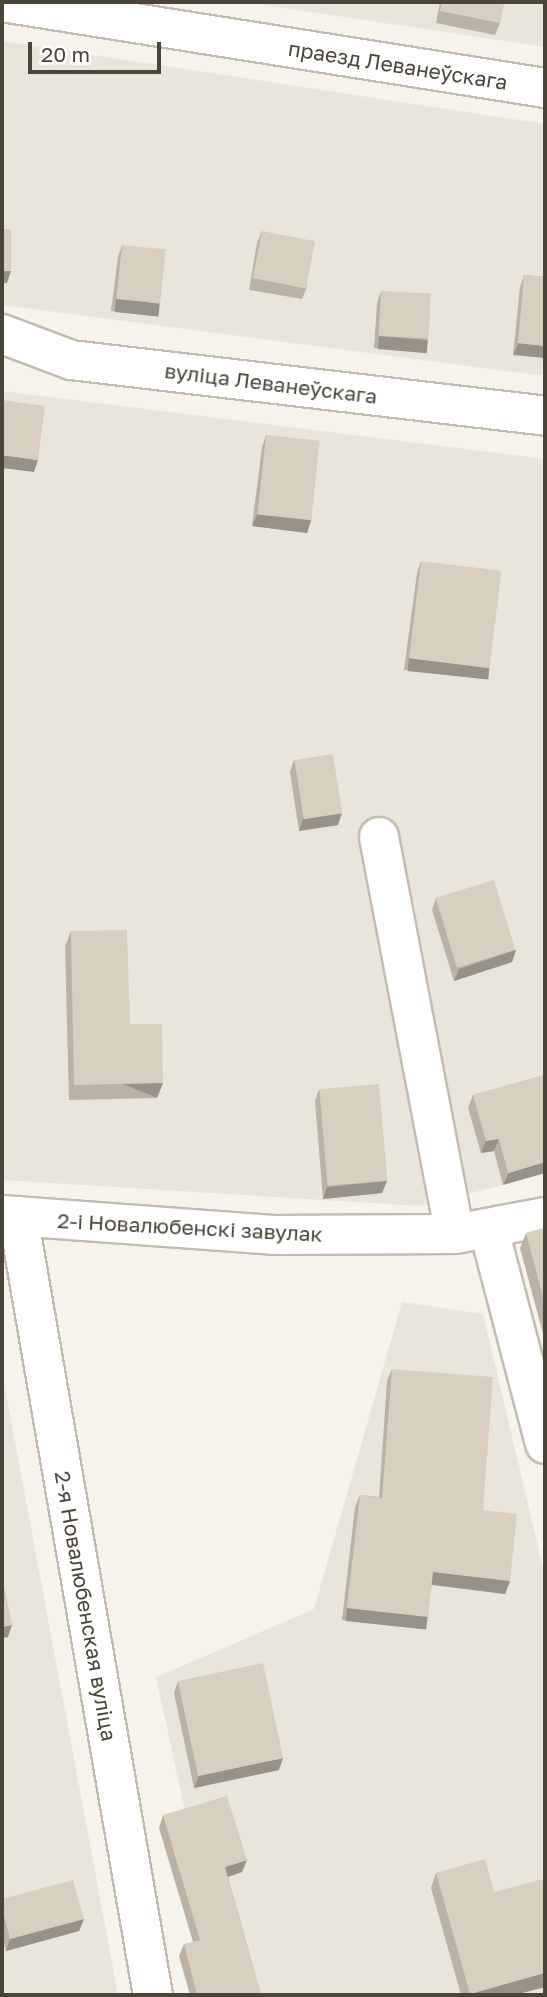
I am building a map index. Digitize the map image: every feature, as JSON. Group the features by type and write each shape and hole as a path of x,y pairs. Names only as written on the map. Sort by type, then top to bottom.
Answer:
{"street":[{"name":"праезд Леванеўскага","path":"2,2 545,88"},
{"name":"вуліца Леванеўскага","path":"2,334 71,360 545,416"},
{"path":"379,837 472,1232 545,1444"},
{"name":"2-і Новалюбенскі завулак","path":"10,1216 273,1235 472,1232 545,1217"},
{"name":"2-я Новалюбенская вуліца","path":"10,1216 153,1995"}],"shaded area":[{"path":"244,2 545,2 545,47"},
{"path":"2,41 545,124 545,376 2,305"},
{"path":"2,391 545,459 545,1174 420,1206 2,1180"},
{"path":"402,1302 483,1314 545,1576 545,1995 225,1995 156,1677 314,1609"},
{"path":"2,1372 118,1995 2,1995"}],"building":[{"path":"442,2 504,2 500,23 440,11"},
{"path":"2,229 11,229 11,271 2,271"},
{"path":"262,231 315,241 306,288 253,278"},
{"path":"122,245 166,250 160,303 116,299"},
{"path":"524,275 545,277 545,346 518,343"},
{"path":"381,291 431,294 429,339 379,336"},
{"path":"2,400 45,406 38,460 2,455"},
{"path":"266,435 320,441 311,520 258,515"},
{"path":"421,561 501,571 489,668 409,658"},
{"path":"333,754 342,813 304,819 294,760"},
{"path":"494,880 515,950 457,968 436,898"},
{"path":"127,930 130,1024 162,1024 163,1083 74,1085 71,931"},
{"path":"545,1075 545,1162 508,1173 499,1139 486,1141 473,1095"},
{"path":"379,1084 387,1181 328,1186 319,1089"},
{"path":"545,1228 545,1305 526,1233"},
{"path":"392,1369 493,1377 483,1510 517,1514 510,1581 433,1572 428,1617 347,1608 360,1495 382,1498"},
{"path":"2,1581 12,1625 2,1627"},
{"path":"263,1663 283,1758 198,1776 178,1681"},
{"path":"227,1796 247,1860 225,1867 261,1995 197,1995 184,1944 200,1940 163,1815"},
{"path":"485,1859 494,1892 543,1879 545,1973 470,1994 436,1873"},
{"path":"73,1880 84,1919 10,1939 2,1899"}]}
